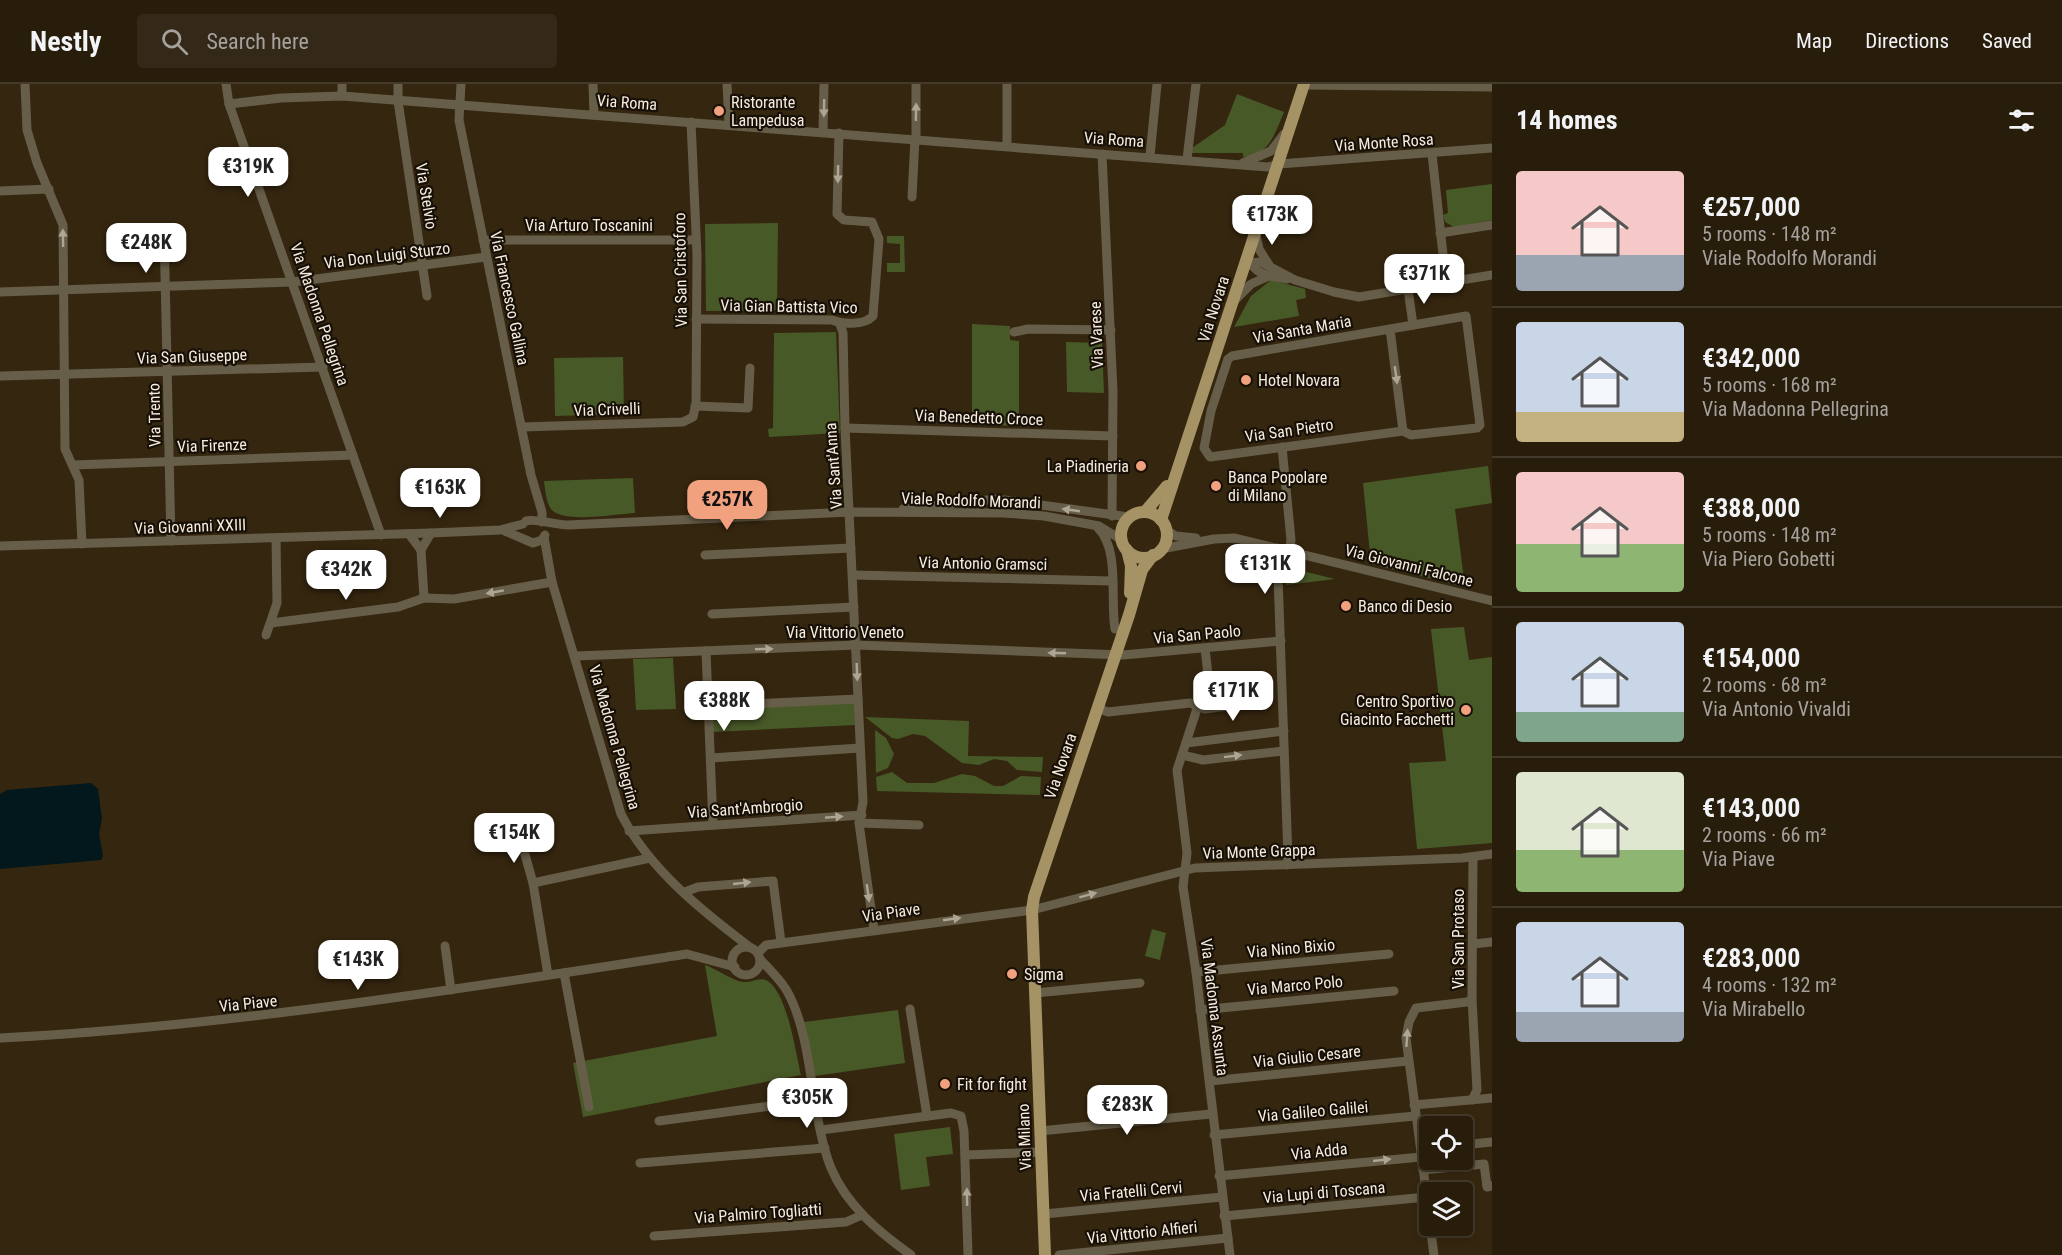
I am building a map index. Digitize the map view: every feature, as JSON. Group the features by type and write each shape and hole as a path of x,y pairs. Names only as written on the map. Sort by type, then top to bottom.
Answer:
{"main road":[{"name":"Via Novara","path":"1163,525 1175,476 1304,85"},
{"name":"Via Novara","path":"1145,512 1175,476"},
{"path":"1145,512 1163,525 1157,552 1139,557 1124,545 1122,528 1129,517 1145,512"},
{"name":"Via Novara","path":"1032,910 1037,886 1115,655 1119,631 1127,607 1131,576 1124,545"},
{"name":"Via Novara","path":"1119,631 1142,570 1157,552"},
{"name":"Via Milano","path":"1032,910 1045,1255"}],"street":[{"path":"25,84 25,119 37,163 63,225 65,449 79,480 82,544"},
{"name":"Via Madonna Pellegrina","path":"226,84 229,104 381,535"},
{"path":"342,84 342,96"},
{"name":"Via Stelvio","path":"398,84 398,101 427,297"},
{"name":"Via Francesco Gallina","path":"461,84 459,120 543,522"},
{"path":"593,84 594,115"},
{"path":"727,84 729,125"},
{"path":"823,132 824,84"},
{"path":"912,197 916,84"},
{"path":"1007,84 1007,146"},
{"path":"1150,156 1157,84"},
{"path":"1187,159 1196,84"},
{"path":"1304,85 1492,87"},
{"name":"Via Roma","path":"229,104 281,98 342,96 1102,154 1240,164 1256,163"},
{"name":"Via San Cristoforo","path":"691,122 696,319 693,417"},
{"path":"1269,193 1267,176 1256,163 1275,148 1292,122"},
{"name":"Via Gian Battista Vico","path":"696,319 832,320 840,324 867,322 874,311 878,235 872,222 844,220 837,214 839,133"},
{"name":"Via Monte Rosa","path":"1256,163 1272,158 1279,164 1492,148"},
{"name":"Via Varese","path":"1102,154 1111,330 1112,516"},
{"path":"1432,154 1446,282"},
{"path":"0,190 49,189"},
{"path":"1440,233 1492,225"},
{"name":"Via Trento","path":"164,231 171,541"},
{"path":"1255,232 1259,249 1270,272"},
{"name":"Via Arturo Toscanini","path":"483,240 695,240"},
{"name":"Via Don Luigi Sturzo","path":"0,292 293,282 486,257"},
{"path":"1247,262 1254,269 1359,297 1492,275"},
{"path":"1232,304 1251,284 1270,272"},
{"path":"1408,289 1413,325"},
{"name":"Via Santa Maria","path":"1211,411 1228,359 1232,356 1466,316 1480,425"},
{"name":"Via Sant'Anna","path":"840,324 843,333 845,428 851,512 860,748 860,819 874,930"},
{"path":"1014,332 1028,329 1111,330"},
{"path":"1389,329 1403,431"},
{"name":"Via San Giuseppe","path":"1,376 322,367"},
{"path":"695,406 748,408 750,368"},
{"path":"1199,403 1211,411"},
{"name":"Via San Pietro","path":"1211,411 1204,442 1204,448 1210,457 1373,433 1403,431 1411,435 1477,428 1480,425"},
{"name":"Via Crivelli","path":"522,427 683,422 693,417"},
{"name":"Via Benedetto Croce","path":"845,428 1113,436"},
{"path":"1282,447 1291,540 1289,551"},
{"name":"Via Firenze","path":"73,465 353,455"},
{"path":"523,538 521,531 535,509 537,496"},
{"name":"Viale Rodolfo Morandi","path":"886,512 996,499 1129,517"},
{"name":"Viale Rodolfo Morandi","path":"543,522 567,525 851,512 1003,513 1092,525 1108,530 1124,545"},
{"path":"381,535 500,530 533,518 543,522 545,535 532,543"},
{"name":"Viale Rodolfo Morandi","path":"545,535 567,525"},
{"path":"1092,525 1104,533 1112,551 1113,614 1119,631"},
{"name":"Via Giovanni Falcone","path":"1163,525 1185,537 1235,538 1492,601"},
{"path":"500,530 523,538 541,548 547,559"},
{"path":"421,550 431,533"},
{"path":"410,534 421,550 424,598"},
{"name":"Via Giovanni XXIII","path":"0,546 381,535"},
{"name":"Via Madonna Pellegrina","path":"545,535 552,582 576,656 612,790 629,831 650,858 685,892 756,953 791,1000 804,1045 825,1148 838,1182 862,1215 911,1255"},
{"path":"266,635 278,591 276,538"},
{"name":"Via Giovanni Falcone","path":"1157,552 1214,538"},
{"path":"1112,551 1117,544 1124,545"},
{"path":"705,555 851,548"},
{"path":"1277,548 1287,865"},
{"name":"Via Antonio Gramsci","path":"853,575 1112,581"},
{"path":"271,623 398,607 424,598 454,599 552,582"},
{"path":"712,614 854,607"},
{"path":"1113,614 1124,611 1127,607"},
{"name":"Via San Paolo","path":"1115,655 1281,641"},
{"name":"Via Vittorio Veneto","path":"576,656 856,645 1115,655"},
{"name":"Via Madonna Assunta","path":"1205,648 1208,675 1177,770 1187,853 1183,870 1183,887 1210,1081 1211,1114 1230,1255"},
{"path":"706,651 713,825"},
{"path":"710,706 858,699"},
{"path":"1097,708 1108,712 1190,703 1205,709 1235,705 1235,699"},
{"path":"1186,743 1284,731"},
{"path":"711,758 860,748"},
{"path":"1182,755 1203,760 1284,751"},
{"path":"860,819 919,825"},
{"name":"Via Sant'Ambrogio","path":"629,831 860,819"},
{"path":"520,837 533,883 548,975"},
{"name":"Via Monte Grappa","path":"1032,910 1183,870 1473,857 1492,854"},
{"name":"Via San Protaso","path":"1419,1131 1408,1061 1407,1030 1416,1008 1467,1002 1472,999 1473,857"},
{"path":"533,883 650,858"},
{"path":"685,892 698,887 773,881 781,942"},
{"name":"Via Piave","path":"756,953 765,945 781,942 1032,910"},
{"path":"730,931 735,967 745,974 756,971 774,975"},
{"path":"1473,944 1492,942"},
{"path":"445,946 451,990"},
{"path":"735,954 741,948 756,953 756,971"},
{"name":"Via Piave","path":"0,1038 118,1032 371,1003 687,954 735,967"},
{"name":"Via Piave","path":"711,961 735,954"},
{"name":"Via Nino Bixio","path":"1196,972 1389,954"},
{"path":"564,973 589,1107"},
{"path":"1035,993 1140,983"},
{"name":"Via Marco Polo","path":"1200,1010 1394,991"},
{"path":"1472,999 1477,1090 1472,1100"},
{"path":"910,1009 927,1116"},
{"name":"Via Giulio Cesare","path":"1210,1081 1408,1061"},
{"path":"1414,1105 1492,1098"},
{"path":"659,1121 815,1100"},
{"path":"821,1130 955,1113 963,1119 969,1255"},
{"path":"1040,1131 1211,1114"},
{"name":"Via Galileo Galilei","path":"1214,1135 1416,1116"},
{"path":"1473,1144 1492,1143"},
{"path":"640,1163 825,1148"},
{"name":"Via Adda","path":"1219,1176 1419,1151"},
{"path":"966,1155 1041,1152"},
{"path":"1473,1165 1484,1164 1487,1187 1492,1186"},
{"name":"Via San Protaso","path":"1423,1170 1424,1182"},
{"name":"Via Fratelli Cervi","path":"1044,1214 1222,1197"},
{"name":"Via Lupi di Toscana","path":"1224,1216 1419,1198"},
{"name":"Via Palmiro Togliatti","path":"654,1236 846,1222 862,1215"},
{"path":"1431,1236 1434,1255"},
{"name":"Via Vittorio Alfieri","path":"1059,1255 1228,1238"},
{"path":"895,1244 896,1255"}],"green space":[{"path":"1237,94 1284,112 1270,142 1260,152 1243,157 1243,153 1191,153 1192,148 1225,125"},
{"path":"1492,184 1492,220 1454,227 1445,222 1443,215 1448,213 1446,190"},
{"path":"778,223 777,310 706,311 705,224"},
{"path":"887,236 904,236 905,272 887,272 887,263 900,263 900,244 887,243"},
{"path":"1271,280 1305,289 1306,298 1296,300 1299,316 1234,327 1251,296"},
{"path":"972,324 1010,326 1010,340 1019,341 1019,426 972,424"},
{"path":"836,332 840,433 769,437 768,429 773,428 774,333"},
{"path":"1066,342 1102,343 1104,393 1067,392"},
{"path":"623,357 624,414 555,416 554,358"},
{"path":"1488,466 1492,503 1455,509 1465,587 1371,564 1363,483"},
{"path":"633,478 635,513 590,517 557,514 551,509 547,499 544,481"},
{"path":"1286,567 1335,579 1286,585"},
{"name":"Centro Sportivo Giacinto Facchetti","path":"1464,627 1469,660 1492,657 1492,843 1417,849 1409,763 1446,761 1431,629"},
{"path":"673,658 676,709 636,710 633,659"},
{"path":"854,702 855,725 713,732 712,708"},
{"path":"865,717 969,721 968,756 1043,757 1042,772 1017,770 1007,761 994,759 979,765 962,763 925,736 913,734 898,739 892,738"},
{"path":"875,730 886,738 894,754 888,768 876,773"},
{"path":"892,772 907,783 934,783 962,774 975,776 994,786 1003,786 1021,776 1041,777 1040,795 877,791 876,777"},
{"path":"1152,929 1166,933 1160,960 1145,956"},
{"path":"705,965 739,981 763,979 773,986 785,1009 801,1075 583,1117 573,1063 717,1036"},
{"path":"898,1010 905,1063 815,1076 804,1022"},
{"path":"950,1127 953,1154 926,1157 930,1186 901,1190 894,1134"}],"water":[{"path":"91,783 98,789 102,819 99,834 103,856 101,860 0,869 0,794 7,790"}],"place":[{"name":"Ristorante Lampedusa","path":"719,111"},
{"name":"Hotel Novara","path":"1246,380"},
{"name":"La Piadineria","path":"1141,466"},
{"name":"Banca Popolare di Milano","path":"1216,486"},
{"name":"Banco di Desio","path":"1346,606"},
{"name":"Centro Sportivo Giacinto Facchetti","path":"1466,710"},
{"name":"Sigma","path":"1012,974"},
{"name":"Fit for fight","path":"945,1084"}]}
